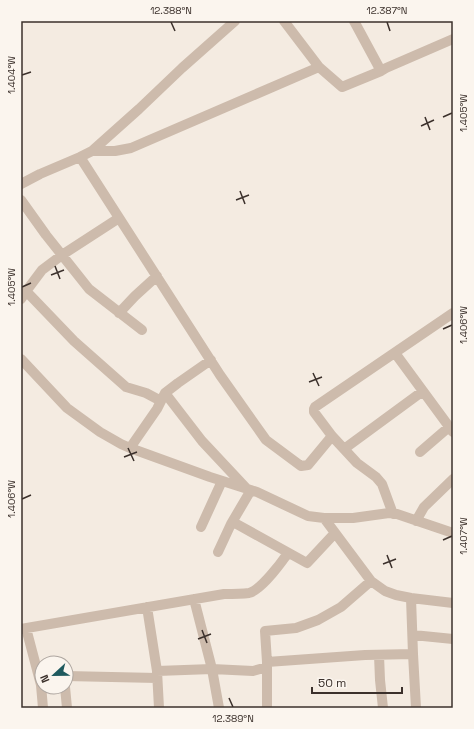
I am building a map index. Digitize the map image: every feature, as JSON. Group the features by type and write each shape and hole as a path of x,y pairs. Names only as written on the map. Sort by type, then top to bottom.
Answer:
{"street":[{"path":"21,184 92,150 235,21"},
{"path":"284,21 319,67 342,87 453,39"},
{"path":"354,21 381,71"},
{"path":"92,150 115,151 130,148 319,67"},
{"path":"80,157 211,360 266,440 301,466 308,465 332,436"},
{"path":"21,200 46,235 89,289 142,330"},
{"path":"118,218 42,270 24,295 126,386 163,397 202,441 248,489"},
{"path":"119,313 157,276"},
{"path":"393,514 382,484 376,477 357,463 332,436 314,412 314,409 453,313"},
{"path":"395,353 451,430 420,452"},
{"path":"21,359 67,408 100,432 130,448 248,489 308,516 324,518 353,518 389,513 406,517 453,533"},
{"path":"130,448 163,397 178,383 211,360"},
{"path":"344,449 423,390"},
{"path":"416,521 424,507 453,479"},
{"path":"201,527 222,481"},
{"path":"218,552 248,489"},
{"path":"324,518 371,581 396,595 453,603"},
{"path":"233,522 307,563 335,533"},
{"path":"43,708 41,685 23,629 224,594 249,593 256,590 280,566 288,553"},
{"path":"267,708 266,631 296,628 318,620 341,607 371,581"},
{"path":"410,598 416,708"},
{"path":"194,599 212,669 219,708"},
{"path":"147,607 157,674 159,708"},
{"path":"412,635 453,639"},
{"path":"74,676 157,674 212,669 253,671 267,665 379,655 413,654"},
{"path":"379,655 383,708"},
{"path":"66,695 67,708"}]}
